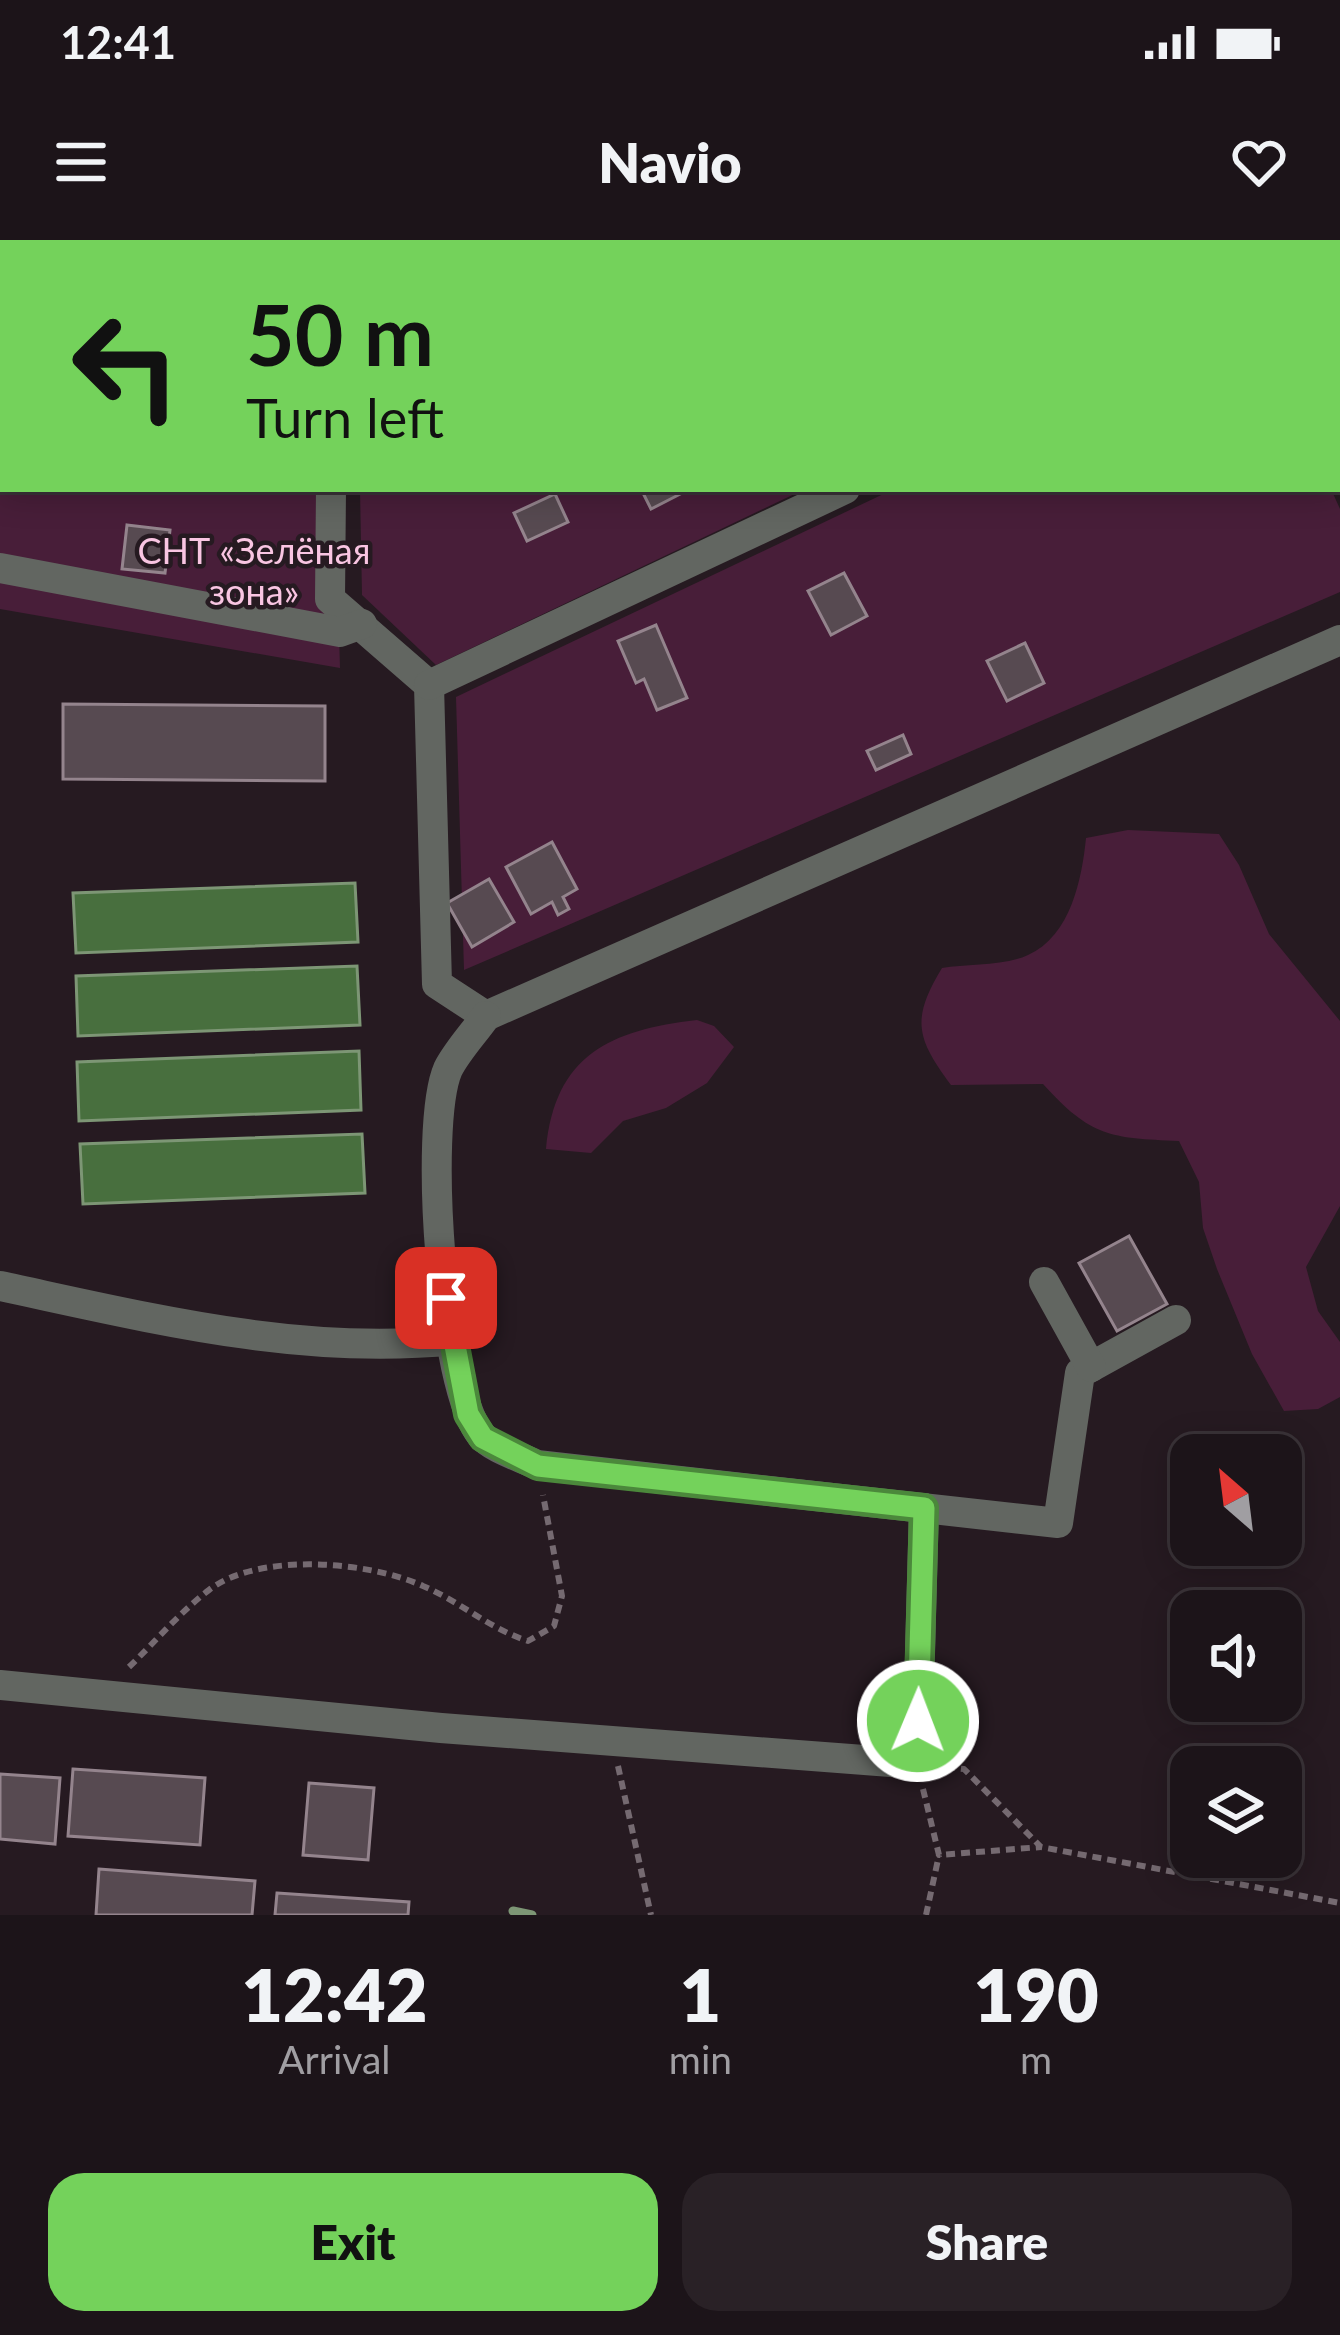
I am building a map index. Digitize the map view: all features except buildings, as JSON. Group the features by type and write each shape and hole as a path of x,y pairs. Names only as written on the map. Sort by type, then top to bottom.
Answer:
{"lane":[{"path":"331,492 330,599 429,685 437,984 486,1016"},
{"path":"429,685 839,492"},
{"path":"0,568 340,632 362,624"},
{"path":"1176,1320 1080,1373 1058,1523 538,1466 483,1438 468,1414 438,1256 436,1120 448,1069 486,1016 1340,640"},
{"path":"1044,1282 1091,1367"},
{"path":"0,1286 201,1329 380,1348 454,1340"},
{"path":"0,1685 917,1764 924,1508"}],"path":[{"path":"100,1695 211,1588 257,1567 343,1566 422,1585 491,1629 529,1641 554,1625 562,1597 538,1466"},
{"path":"612,1739 651,1915"},
{"path":"926,1915 939,1856 917,1764 964,1769 1041,1847"},
{"path":"939,1856 1041,1847 1340,1903"}],"green space":[{"name":"СНТ «Зелёная зона»","path":"0,492 335,492 340,668 0,609"},
{"path":"360,492 799,492 436,665 362,595"},
{"path":"888,492 1332,492 1340,509 1340,592 464,970 456,697"},
{"path":"1128,830 1219,834 1239,865 1269,934 1340,1021 1340,1206 1306,1267 1318,1311 1340,1342 1340,1397 1318,1409 1284,1411 1252,1354 1203,1228 1199,1182 1179,1141 1103,1131 1075,1115 1043,1084 951,1085 925,1041 925,1001 942,968 1008,961 1043,946 1072,904 1086,838"},
{"path":"697,1020 714,1026 734,1047 707,1083 666,1108 623,1121 591,1153 546,1149 561,1091 592,1053 638,1031"}],"shaded area":[{"path":"355,883 358,942 76,953 73,893"},
{"path":"357,966 360,1025 78,1036 76,976"},
{"path":"359,1051 361,1110 79,1121 77,1062"},
{"path":"362,1134 365,1193 83,1204 80,1144"}],"waterway":[{"path":"513,1911 532,1915"}],"route":[{"path":"446,1298 468,1414 483,1438 538,1466 924,1508 918,1721"}]}
